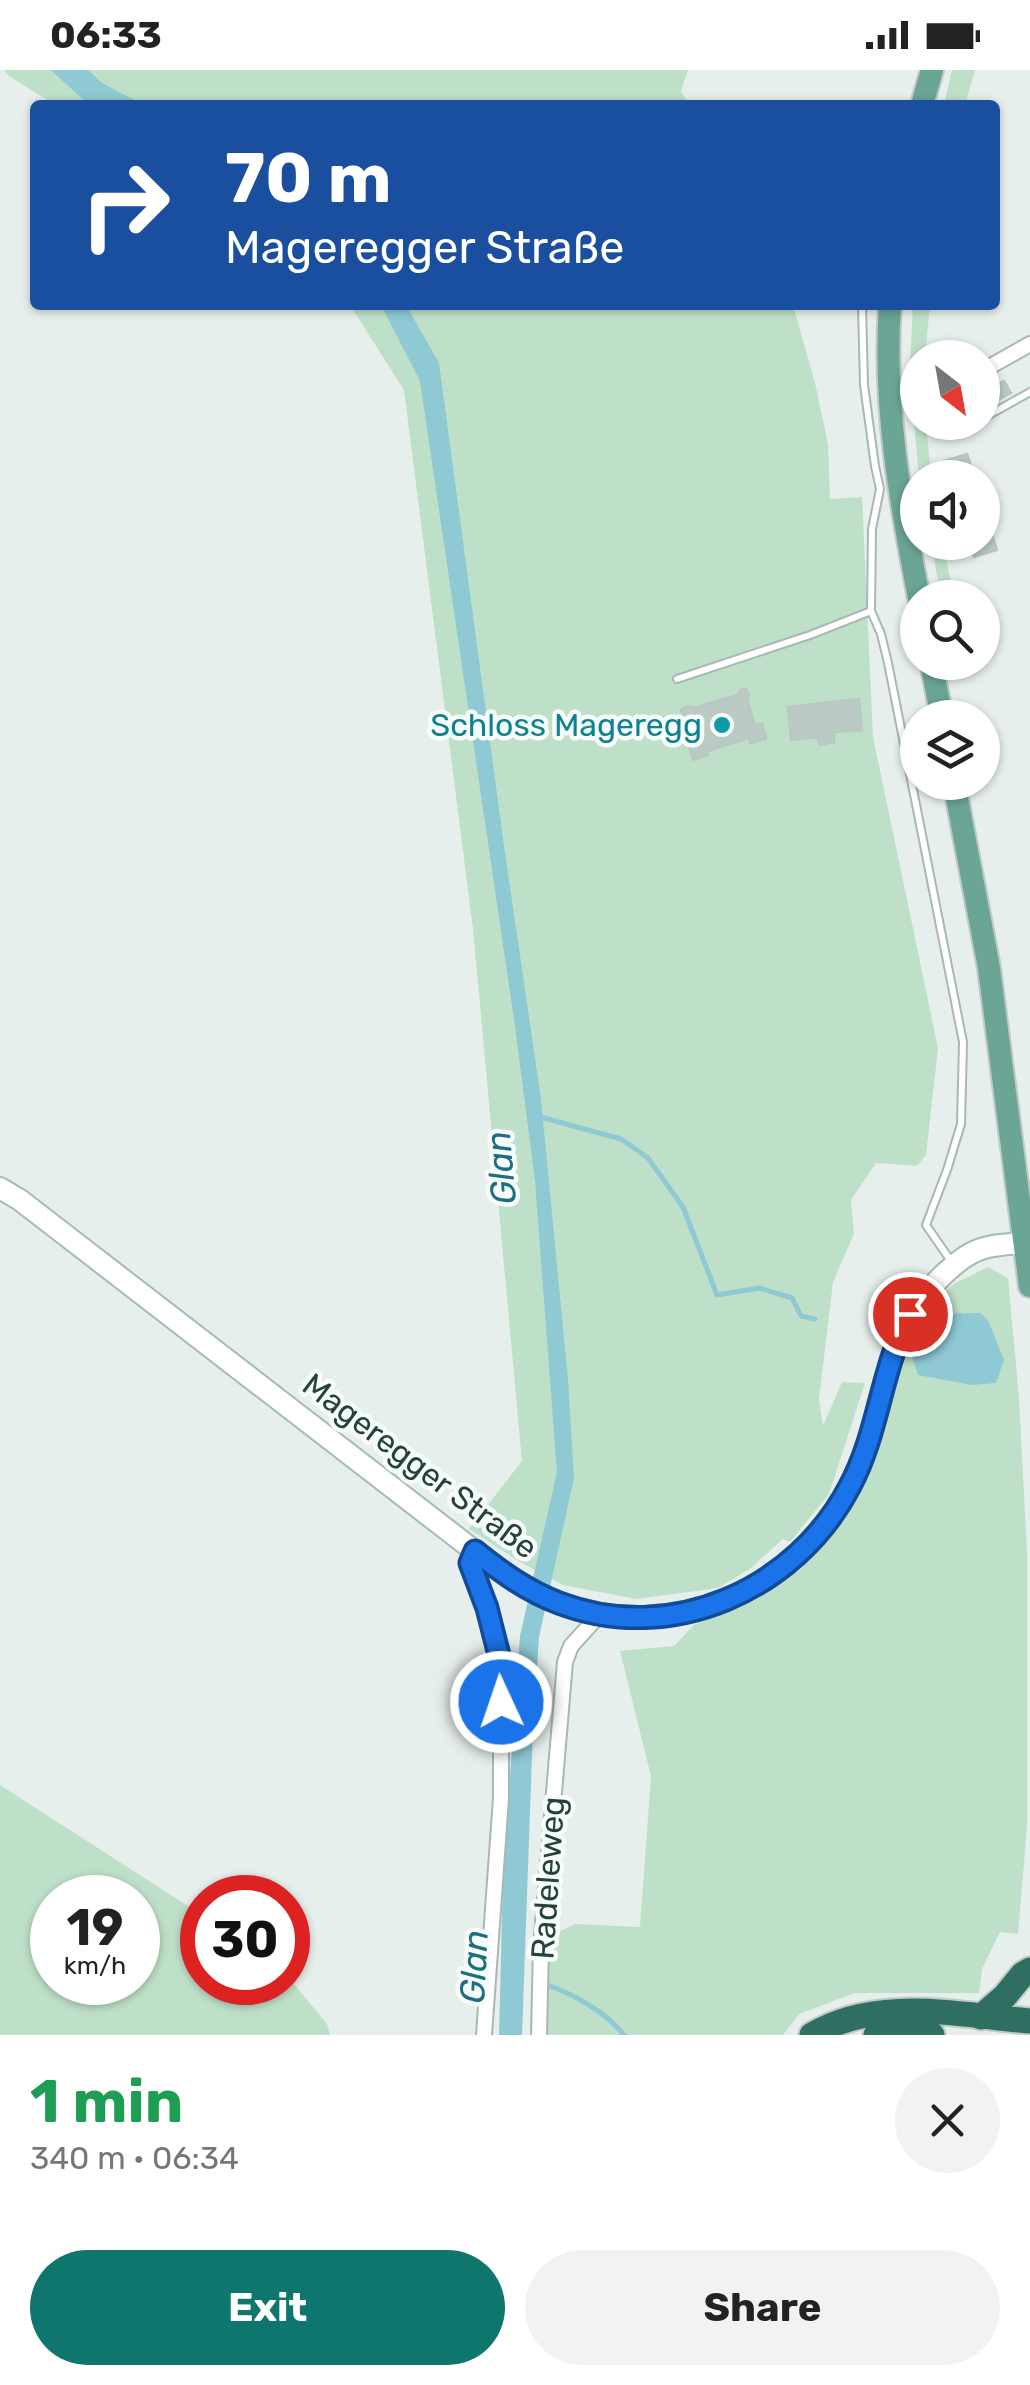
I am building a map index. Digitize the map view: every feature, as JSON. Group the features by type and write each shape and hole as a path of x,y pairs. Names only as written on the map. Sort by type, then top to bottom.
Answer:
{"highway":[{"path":"981,2017 1030,1970"},
{"path":"812,2035 840,2020 872,2012 909,2011 1030,2021"},
{"path":"876,2035 932,2035"}],"main road":[{"path":"923,100 932,70"},
{"path":"890,310 892,434 916,580"},
{"path":"957,800 989,968 1030,1286"}],"street":[{"path":"1000,361 1030,344"},
{"name":"Mageregger Straße","path":"0,1188 503,1573 534,1592 591,1612 642,1618 709,1607 748,1590 801,1553 828,1522 859,1468 887,1370 922,1296 954,1265 981,1248 1026,1243"},
{"path":"475,1551 470,1563 487,1608 501,1670 500,1798 484,2035"},
{"name":"Radeleweg","path":"539,2035 541,1946 564,1662 591,1612"}],"lane":[{"path":"862,310 864,385 880,489 872,529 871,611 888,663 963,1042 961,1124 926,1225 954,1265"},
{"path":"1000,409 1030,392"},
{"path":"677,679 871,611"}],"green space":[{"path":"4,70 688,70 681,91 686,100 47,100"},
{"path":"952,70 975,70 966,100 945,100"},
{"path":"353,310 794,310 828,444 830,499 862,497 873,737 938,1048 926,1155 917,1166 876,1163 851,1200 854,1234 833,1282 819,1399 823,1426 842,1382 865,1383 829,1494 790,1542 783,1539 751,1568 718,1588 636,1599 563,1585 469,1529 522,1461 473,929 404,390"},
{"path":"913,310 930,310 927,340 911,340"},
{"path":"916,440 928,440 929,460 917,460"},
{"path":"934,560 946,560 951,580 938,580"},
{"path":"988,1267 1008,1278 1027,1551 1027,1827 1018,1934 1000,1932 982,1969 979,1993 855,1993 799,2014 783,2035 544,2035 546,1938 575,1924 640,1927 651,1776 620,1651 674,1646 694,1625 771,1590 802,1568 855,1498 915,1320 954,1284"},
{"path":"0,1785 140,1875 30,1875 30,2005 160,2005 160,1888 180,1901 180,2005 310,2004 327,2024 330,2035 0,2035"}],"water":[{"path":"51,70 88,70 102,83 134,100 84,100"},
{"path":"384,310 409,310 439,363 541,1099 568,1380 574,1478 539,1637 522,2035 499,2035 503,1876 520,1636 557,1472 535,1181 420,381"},
{"path":"980,1313 988,1320 1004,1360 996,1383 972,1385 918,1375 910,1351 935,1314"}],"building":[{"path":"1004,381 1011,393 1000,399 1000,383"},
{"path":"967,454 969,460 947,460"},
{"name":"Schloss Mageregg","path":"742,689 749,695 755,725 762,724 766,739 750,743 749,738 707,751 708,755 693,760 689,745 694,743 683,708 737,695"},
{"path":"859,699 862,730 834,732 834,742 819,745 818,737 791,740 788,707"}],"waterway":[{"path":"537,1116 621,1139 648,1158 683,1207 717,1295 759,1288 792,1298 801,1316 815,1319"},
{"path":"545,1984 588,2004 624,2035"}],"place":[{"name":"Schloss Mageregg","path":"722,725"}],"route":[{"path":"501,1702 501,1663 470,1563 475,1551 534,1592 600,1614 664,1616 730,1600 766,1580 801,1553 840,1504 859,1468 887,1370 910,1314"}],"water label":[{"name":"Glan","path":"501,1168"},
{"name":"Glan","path":"474,1967"}]}
